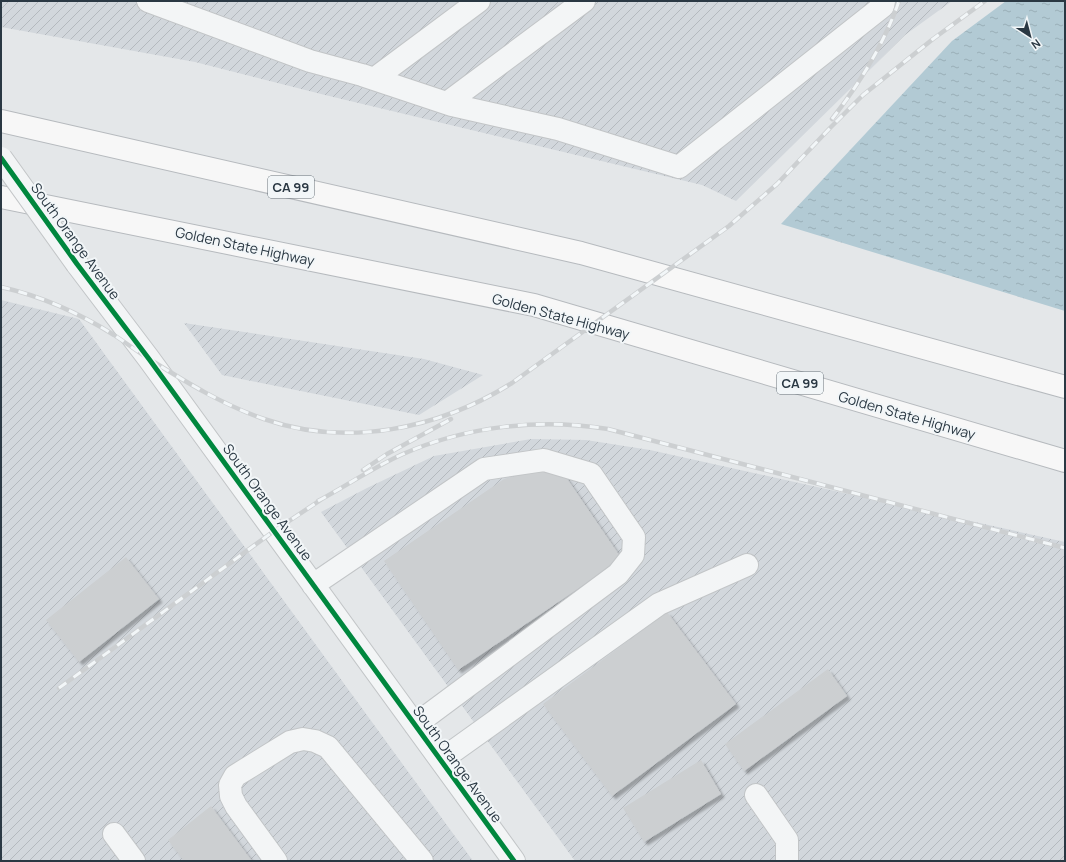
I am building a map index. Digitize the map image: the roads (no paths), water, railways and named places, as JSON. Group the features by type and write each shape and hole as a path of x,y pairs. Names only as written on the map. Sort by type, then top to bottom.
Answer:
{"highway":[{"name":"CA 99","path":"1,121 581,253 1065,387"},
{"name":"Golden State Highway","path":"1,197 534,306 1065,461"}],"street":[{"path":"148,1 310,61 374,79 447,103 558,129 679,167 883,6 884,1"},
{"path":"374,79 479,1"},
{"path":"447,103 584,1"},
{"name":"South Orange Avenue","path":"1,158 77,264 149,358 514,861"},
{"path":"313,585 484,469 544,460 591,474 634,537 633,555 618,574 415,725"},
{"path":"441,760 660,604 747,565"},
{"path":"276,861 236,806 231,796 230,785 236,776 290,742 303,739 316,741 328,747 422,861"},
{"path":"756,795 787,840 787,861"},
{"path":"114,834 134,861"}],"water":[{"path":"1006,1 1065,1 1065,311 781,224 952,41"}],"railway":[{"path":"832,119 862,77 879,48 899,1"},
{"path":"1,287 45,300 87,319 149,359 205,392 234,407 264,419 295,428 328,432 360,432 392,429 423,422 454,412 484,399 512,383 729,226 777,184 863,95 933,39 985,1"},
{"path":"363,470 387,454 451,419"},
{"path":"318,501 392,459 427,444 478,431 504,427 556,424 608,429 1065,548"},
{"path":"59,688 274,531 322,499"}]}
